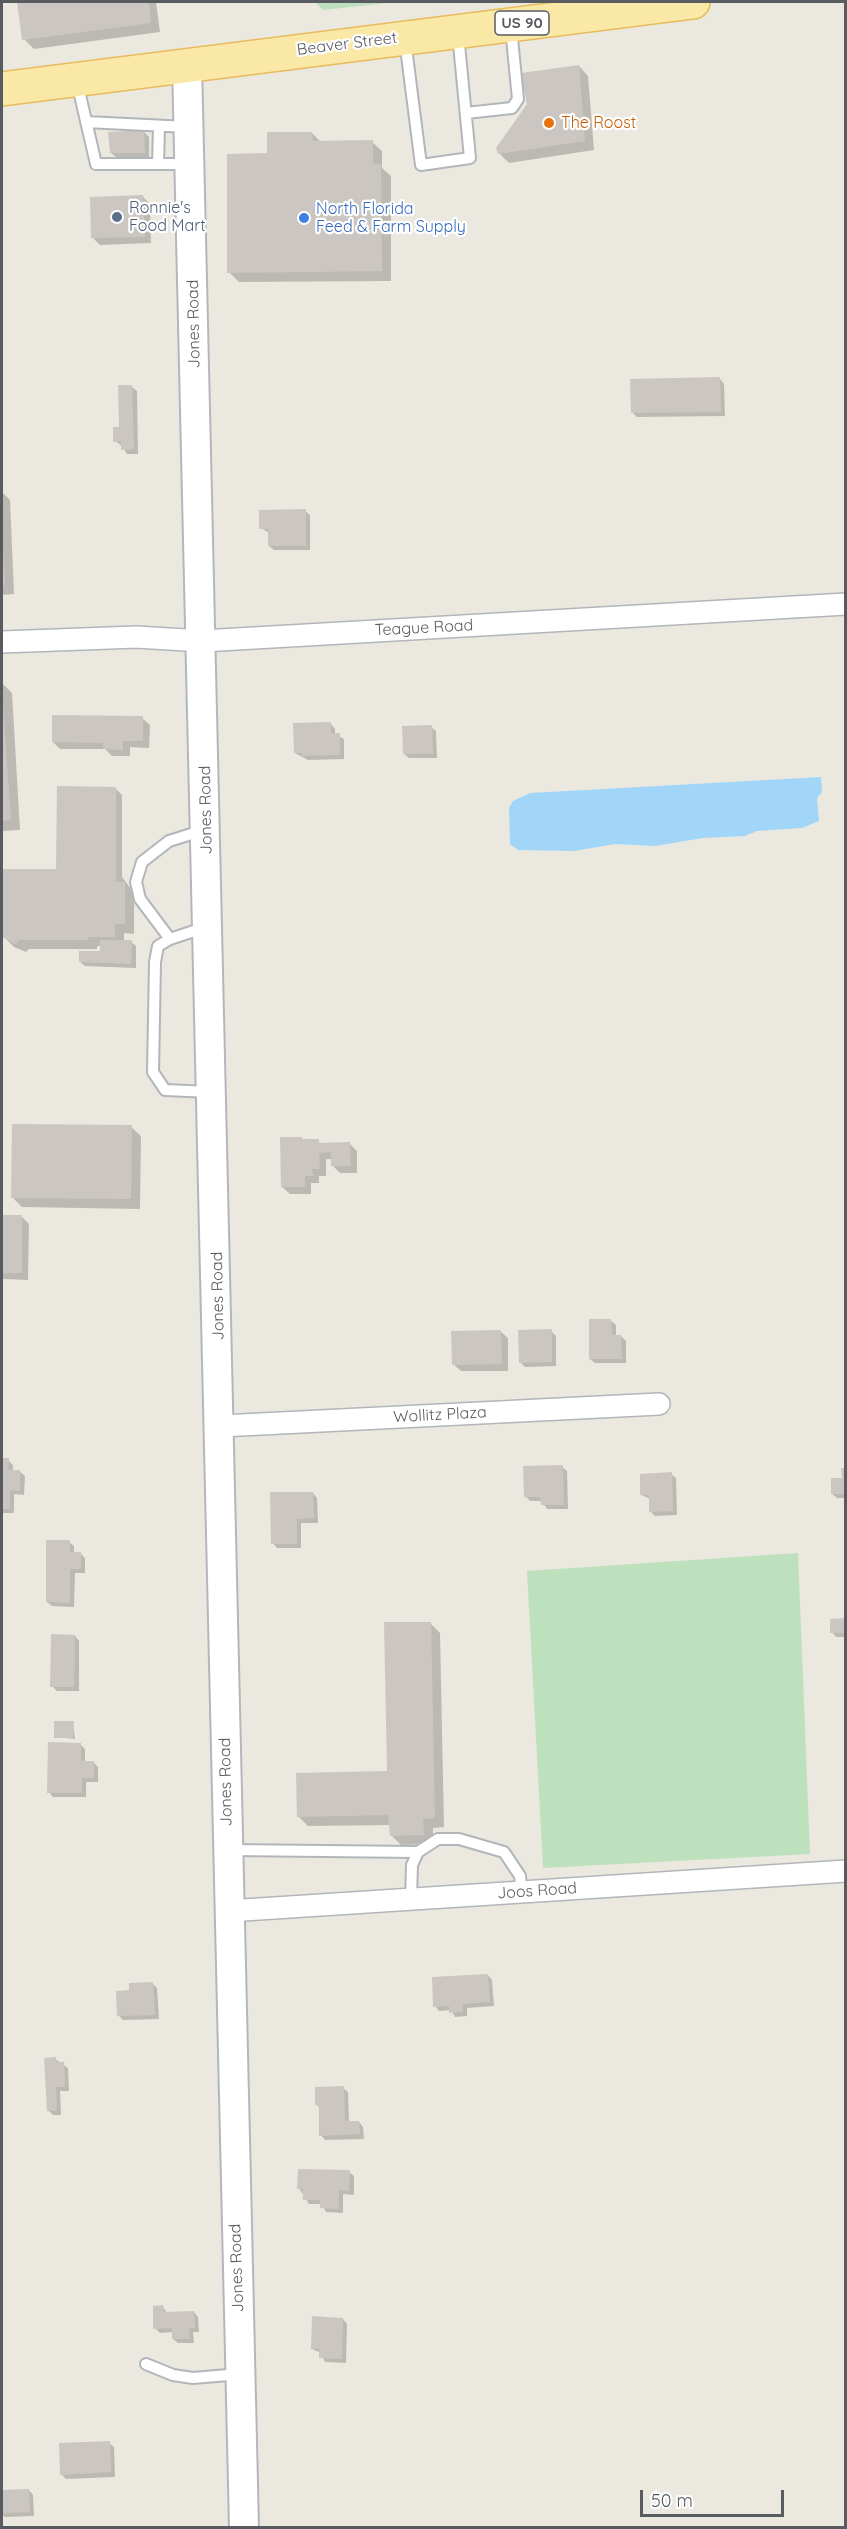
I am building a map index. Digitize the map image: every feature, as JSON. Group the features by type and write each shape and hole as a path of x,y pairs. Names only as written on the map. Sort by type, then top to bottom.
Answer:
{"main road":[{"name":"Beaver Street","path":"2,89 693,2"}],"street":[{"name":"Jones Road","path":"187,64 221,1426 228,1911 244,2528"},
{"name":"Teague Road","path":"2,642 136,637 202,640 846,604"},
{"name":"Wollitz Plaza","path":"221,1426 659,1404"},
{"name":"Joos Road","path":"228,1911 846,1871"}],"lane":[{"path":"466,113 512,108 518,99 511,24"},
{"path":"405,37 422,165 470,158 458,31"},
{"path":"76,79 96,164 190,164"},
{"path":"86,122 189,127"},
{"path":"158,164 159,126"},
{"path":"170,939 140,898 136,882 142,862 169,841 207,829"},
{"path":"209,926 170,939 158,946 155,962 153,1072 165,1090 213,1092"},
{"path":"411,1899 412,1865 418,1852 438,1839 459,1839 504,1852 520,1876 522,1892"},
{"path":"227,1850 418,1852"},
{"path":"146,2364 173,2375 193,2378 240,2374"}],"green space":[{"path":"315,2 397,2 323,10"},
{"path":"798,1553 810,1854 543,1868 527,1571"}],"water":[{"path":"821,777 822,792 817,798 819,821 802,828 757,831 745,836 703,838 655,846 615,844 574,851 518,850 510,844 509,808 513,801 530,793"}],"building":[{"path":"17,2 149,2 151,23 22,40"},
{"name":"The Roost","path":"579,65 585,141 498,154 496,148 527,104 521,73"},
{"name":"Ronnie's Food Mart","path":"144,130 145,153 110,153 108,132"},
{"name":"North Florida Feed & Farm Supply","path":"267,132 312,132 313,141 373,140 373,163 381,165 382,271 227,273 227,154 267,153"},
{"name":"Ronnie's Food Mart","path":"143,195 145,237 91,238 90,197"},
{"path":"720,377 721,412 631,413 630,379"},
{"path":"118,385 132,385 134,449 121,450 121,441 113,442 113,427 119,427"},
{"path":"306,509 306,546 268,546 268,529 259,529 259,510"},
{"path":"3,554 5,585 2,585"},
{"path":"2,694 11,820 2,821"},
{"path":"52,715 143,716 143,741 123,741 123,750 103,749 103,743 52,742"},
{"path":"331,722 331,733 340,733 340,755 302,756 302,753 294,753 293,723"},
{"path":"432,725 433,754 403,754 402,726"},
{"path":"57,786 116,787 116,882 125,882 125,924 115,924 115,937 88,937 88,940 19,940 16,944 2,937 2,869 56,869"},
{"path":"100,940 132,940 131,964 79,962 79,951 100,951"},
{"path":"12,1124 132,1125 131,1199 11,1198"},
{"path":"280,1137 319,1139 319,1143 350,1142 351,1166 331,1166 331,1152 319,1153 320,1169 312,1169 313,1176 305,1176 305,1187 281,1187"},
{"path":"2,1215 22,1215 22,1273 2,1273"},
{"path":"589,1319 611,1319 612,1335 621,1335 622,1359 589,1359"},
{"path":"552,1329 552,1362 519,1363 518,1330"},
{"path":"501,1330 502,1364 452,1365 451,1331"},
{"path":"2,1458 9,1458 8,1470 20,1470 20,1491 10,1490 10,1509 2,1509"},
{"path":"563,1465 564,1505 541,1505 540,1497 524,1497 523,1466"},
{"path":"841,1468 846,1468 846,1494 831,1494 831,1478 842,1478"},
{"path":"672,1472 673,1511 649,1512 649,1495 640,1495 640,1474"},
{"path":"270,1492 313,1492 314,1518 297,1519 297,1544 271,1544"},
{"path":"46,1540 70,1540 70,1552 81,1552 81,1569 70,1569 70,1603 46,1602"},
{"path":"846,1618 846,1633 830,1633 830,1619"},
{"path":"384,1622 431,1622 435,1818 423,1819 424,1835 390,1836 388,1815 297,1817 296,1773 387,1771"},
{"path":"51,1634 75,1635 74,1687 50,1687"},
{"path":"54,1721 74,1721 73,1738 54,1738"},
{"path":"48,1742 81,1743 81,1761 94,1761 94,1778 82,1778 82,1793 47,1793"},
{"path":"488,1974 490,2002 463,2004 463,2012 449,2013 449,2006 433,2007 432,1977"},
{"path":"153,1982 155,2015 117,2016 116,1991 129,1990 129,1983"},
{"path":"56,2057 56,2062 64,2062 65,2087 56,2087 57,2111 47,2111 44,2058"},
{"path":"344,2086 345,2121 359,2121 360,2134 319,2136 319,2105 315,2105 315,2087"},
{"path":"298,2169 350,2170 349,2191 339,2190 339,2209 320,2208 320,2200 303,2200 303,2189 297,2189"},
{"path":"163,2305 164,2312 194,2311 195,2328 189,2328 190,2339 172,2339 172,2328 153,2329 153,2306"},
{"path":"312,2316 343,2318 342,2359 319,2358 319,2349 311,2349"},
{"path":"110,2441 111,2472 60,2475 59,2443"},
{"path":"29,2489 30,2512 2,2513 2,2490"}],"place":[{"name":"The Roost","path":"549,123"},
{"name":"Ronnie's Food Mart","path":"117,217"},
{"name":"North Florida Feed & Farm Supply","path":"304,218"}]}
